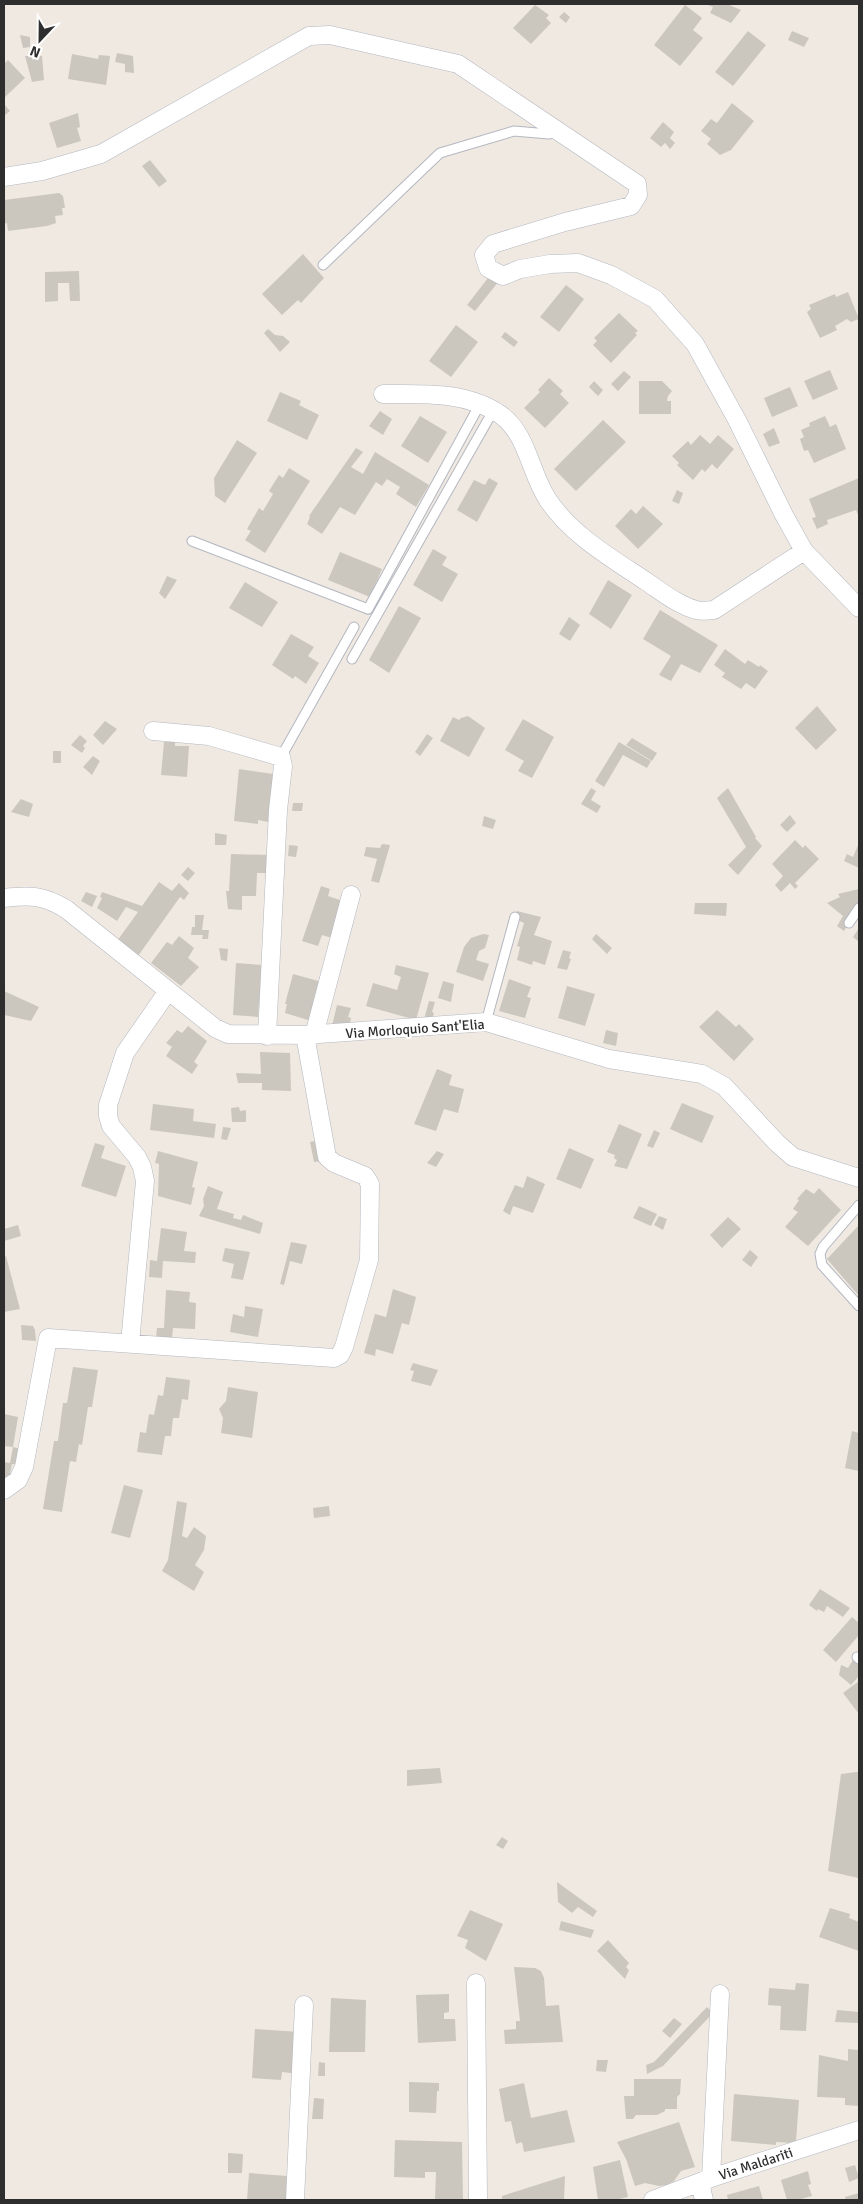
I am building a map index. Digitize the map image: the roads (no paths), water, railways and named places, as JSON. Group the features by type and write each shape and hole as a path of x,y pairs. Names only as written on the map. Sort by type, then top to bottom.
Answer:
{"street":[{"path":"4,177 42,171 101,154 309,36 330,34 458,64 637,184 638,195 632,206 565,222 493,244 484,255 488,268 503,276 520,269 550,264 578,263 611,275 655,299 695,344 737,420 804,551 859,608"},
{"path":"383,394 423,394 456,397 487,407 515,428 539,484 549,502 566,521 599,551 678,602 697,611 714,610 804,551"},
{"path":"153,731 209,736 281,757 283,766 278,810 267,1036"},
{"name":"Via Morloquio Sant'Elia","path":"4,898 32,895 52,901 215,1028 228,1034 267,1036 310,1035 486,1022 609,1059 702,1074 724,1086 777,1142 794,1157 859,1178"},
{"path":"4,1490 18,1480 24,1467 48,1338 334,1358 340,1355 369,1260 370,1184 365,1176 334,1164 327,1157 310,1035 351,895"},
{"path":"130,1343 145,1181 142,1167 137,1157 111,1126 108,1116 108,1105 125,1053 168,990"},
{"path":"476,1983 478,2200"},
{"path":"704,2200 720,1994"},
{"path":"295,2200 304,2005"},
{"name":"Via Maldariti","path":"653,2200 859,2130"}],"lane":[{"path":"323,265 440,154 514,131 549,134 555,129"},
{"path":"192,540 368,609 487,407"},
{"path":"352,659 487,407"},
{"path":"281,757 354,627"},
{"path":"849,923 859,908"},
{"path":"486,1022 515,917"},
{"path":"859,1205 823,1247 820,1254 822,1265 859,1306"}]}
